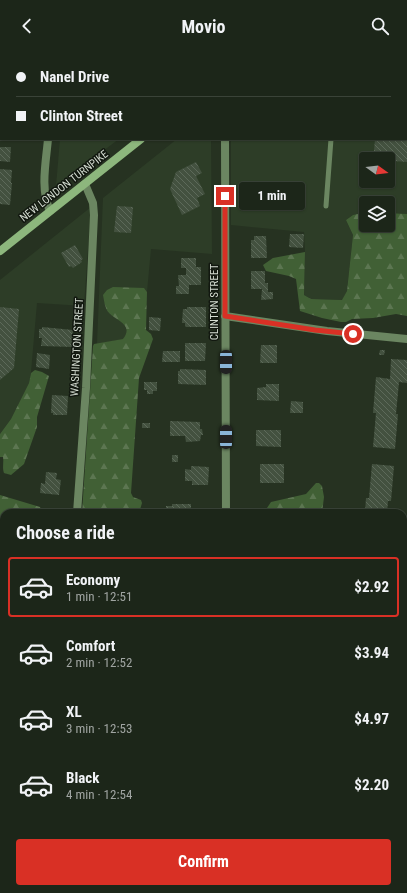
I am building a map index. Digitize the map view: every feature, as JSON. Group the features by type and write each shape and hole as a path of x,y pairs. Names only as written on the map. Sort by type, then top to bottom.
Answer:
{"main road":[{"name":"NEW LONDON TURNPIKE","path":"0,250 140,140"}],"street":[{"path":"48,140 45,187 46,198 50,211"},
{"name":"CLINTON STREET","path":"225,140 226,509"},
{"name":"WASHINGTON STREET","path":"77,509 86,396 94,215 94,204 84,184"},
{"path":"225,316 315,330 407,338"}],"lane":[{"path":"326,206 332,140"}],"shaded area":[{"path":"60,140 118,140 56,186"},
{"path":"176,140 211,140 212,254 151,249 147,292 144,288 108,312 124,324 127,335 124,339 97,344 103,198"},
{"path":"231,140 407,140 407,214 395,213 395,196 359,196 359,214 353,215 346,220 353,235 347,291 343,300 311,299 304,295 304,232 231,225"},
{"path":"91,207 84,306 37,303 29,383 11,419 0,434 0,280"}],"green space":[{"path":"395,213 407,214 407,316 396,314 373,318 352,319 346,322 341,322 300,311 296,279 266,271 263,265 273,258 305,252 304,295 311,299 342,300 347,291 353,235 346,220 353,215 359,214 359,232 395,232"},
{"path":"113,287 144,288 147,292 146,330 151,334 153,339 139,378 131,493 133,497 141,500 142,503 140,509 82,509 93,346 94,344 123,339 127,330 123,324 109,313 106,307 103,295 107,290"},
{"path":"35,370 49,376 37,417 37,427 24,464 11,475 4,473 3,457 0,457 0,434 11,419 29,383 31,373"},
{"path":"316,483 319,483 322,486 324,497 322,509 267,508 271,502 306,494"},
{"path":"0,495 40,507 41,509 0,509"}],"building":[{"path":"375,140 407,140 407,162 395,161 395,152 374,151"},
{"path":"0,147 11,147 10,162 0,161"},
{"path":"196,162 202,173 196,176 205,194 197,198 200,206 182,215 170,189 176,172"},
{"path":"0,169 12,170 10,205 0,204"},
{"path":"117,206 133,207 131,233 114,232"},
{"path":"290,234 304,234 303,248 289,247"},
{"path":"254,236 266,236 267,258 251,258 251,240 254,240"},
{"path":"75,245 83,259 81,260 82,262 73,268 71,266 69,267 61,253"},
{"path":"181,258 196,258 196,267 201,267 201,285 189,285 189,294 176,294 176,286 179,286 178,275 186,275 186,268 181,268"},
{"path":"251,271 265,271 265,283 268,283 268,292 273,292 273,299 261,300 262,289 251,289"},
{"path":"0,307 19,309 14,368 0,380"},
{"path":"187,307 206,307 206,327 186,327 185,323 182,323 183,309 187,309"},
{"path":"149,317 161,318 160,331 149,330"},
{"path":"42,327 73,330 73,347 41,346 42,338 39,338 39,329 42,329"},
{"path":"185,343 206,343 205,361 185,361"},
{"path":"261,345 277,345 277,363 260,363"},
{"path":"380,350 385,350 384,355 379,355"},
{"path":"163,351 180,351 180,362 162,362"},
{"path":"37,353 50,355 49,369 36,367"},
{"path":"391,359 407,360 407,383 399,382 395,449 373,447 376,413 373,413 376,377 390,379"},
{"path":"180,369 206,370 206,385 178,384 178,371 180,371"},
{"path":"144,382 157,382 157,391 153,391 153,394 147,394 147,390 144,390"},
{"path":"266,384 279,384 279,401 257,400 257,388 266,387"},
{"path":"52,395 68,396 67,415 53,415 53,413 51,413"},
{"path":"291,401 303,402 303,413 290,413"},
{"path":"170,421 200,422 200,429 202,429 203,435 201,435 200,441 186,442 185,436 170,436"},
{"path":"142,423 150,423 150,428 142,428"},
{"path":"256,430 281,430 281,447 256,446"},
{"path":"172,455 178,455 178,462 172,462"},
{"path":"260,464 284,464 284,483 260,483"},
{"path":"372,464 394,466 391,501 388,501 387,509 365,509 366,498 369,498"},
{"path":"191,466 209,467 208,485 192,485 192,481 185,481 185,469 191,470"},
{"path":"46,472 57,473 56,479 61,480 59,495 40,493 41,483 45,484"},
{"path":"172,504 191,504 191,509 166,509 166,506 172,506"}],"route":[{"path":"225,196 225,316 315,330 353,334"}]}
